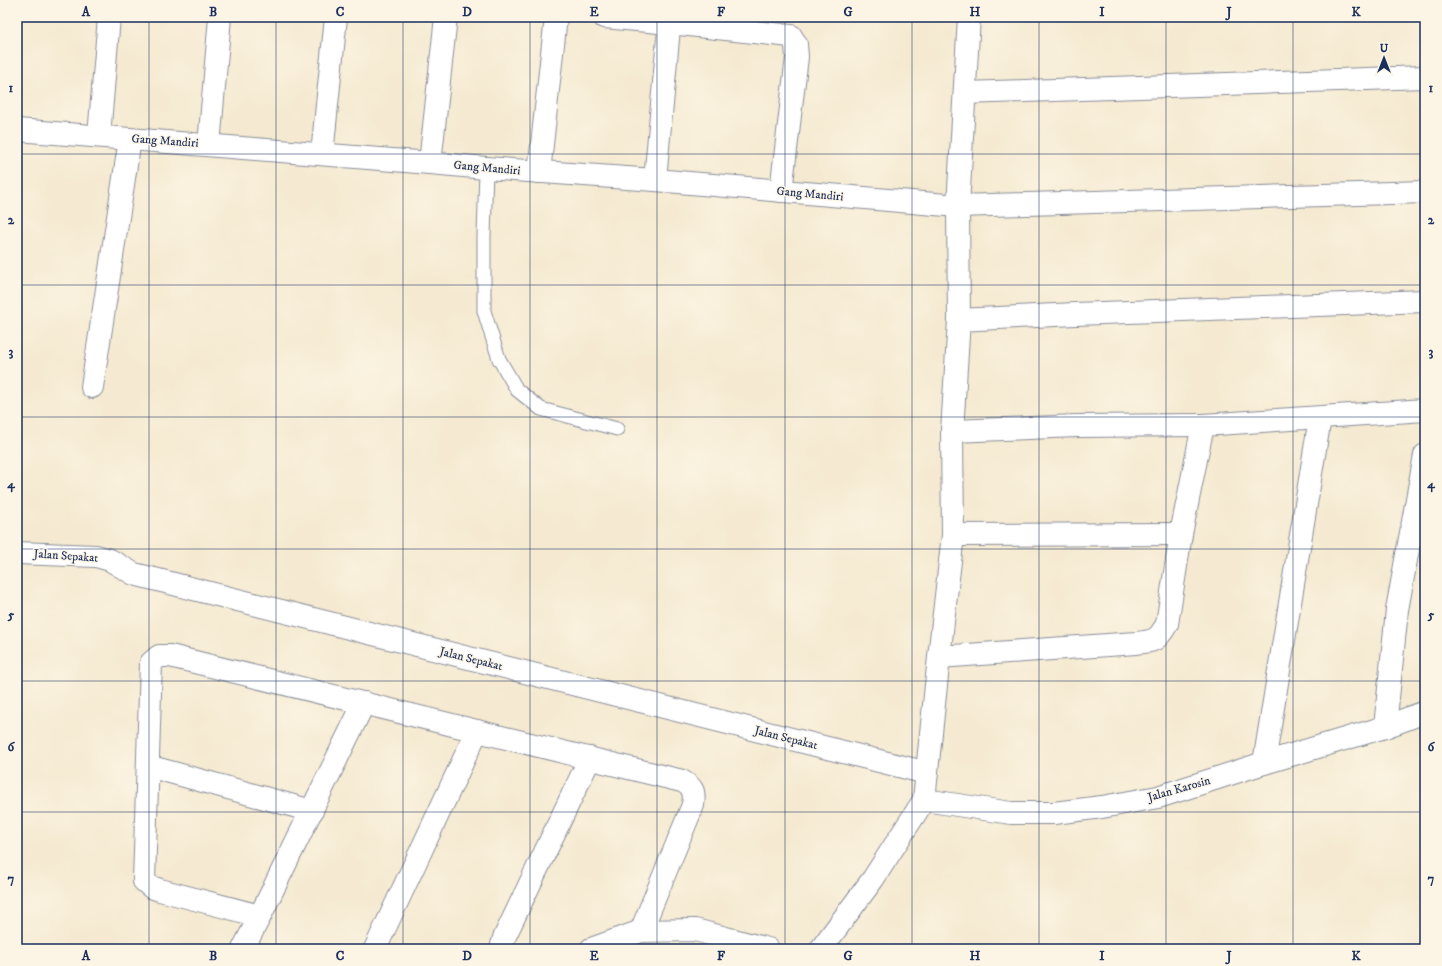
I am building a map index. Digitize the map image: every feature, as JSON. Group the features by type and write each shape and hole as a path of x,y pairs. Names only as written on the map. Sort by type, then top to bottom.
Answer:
{"street":[{"path":"100,136 109,17"},
{"path":"209,145 220,17"},
{"path":"322,154 336,17"},
{"path":"430,163 446,17"},
{"path":"539,172 556,17"},
{"path":"604,17 670,20 791,36 796,44 797,58 780,191"},
{"path":"822,949 873,879 924,800 953,535 952,431 959,320 958,206 969,17"},
{"path":"655,180 670,20"},
{"path":"965,93 1425,77"},
{"name":"Gang Mandiri","path":"17,130 486,168 655,180 958,206 1425,192"},
{"path":"92,387 130,139"},
{"path":"959,320 1075,314 1425,301"},
{"path":"952,431 1077,426 1203,425 1425,410"},
{"path":"1264,763 1320,418"},
{"path":"939,657 1152,641 1160,636 1167,624 1181,534 1203,425"},
{"path":"1385,727 1397,610 1425,455"},
{"path":"953,535 1181,534"},
{"name":"Jalan Sepakat","path":"17,553 96,556 110,560 134,574 927,773"},
{"path":"260,916 160,890 151,887 144,881 151,663 159,656 170,656 682,781 689,785 694,793 693,805 641,931"},
{"path":"244,949 364,703"},
{"name":"Jalan Karosin","path":"924,800 1011,813 1054,813 1102,807 1158,797 1264,763 1385,727 1425,712"},
{"path":"375,949 477,731"},
{"path":"501,949 504,938 590,758"},
{"path":"148,766 312,811"},
{"path":"591,949 641,931 695,930 768,949"}],"lane":[{"path":"486,168 484,311 499,359 517,390 541,409 617,429"}]}
